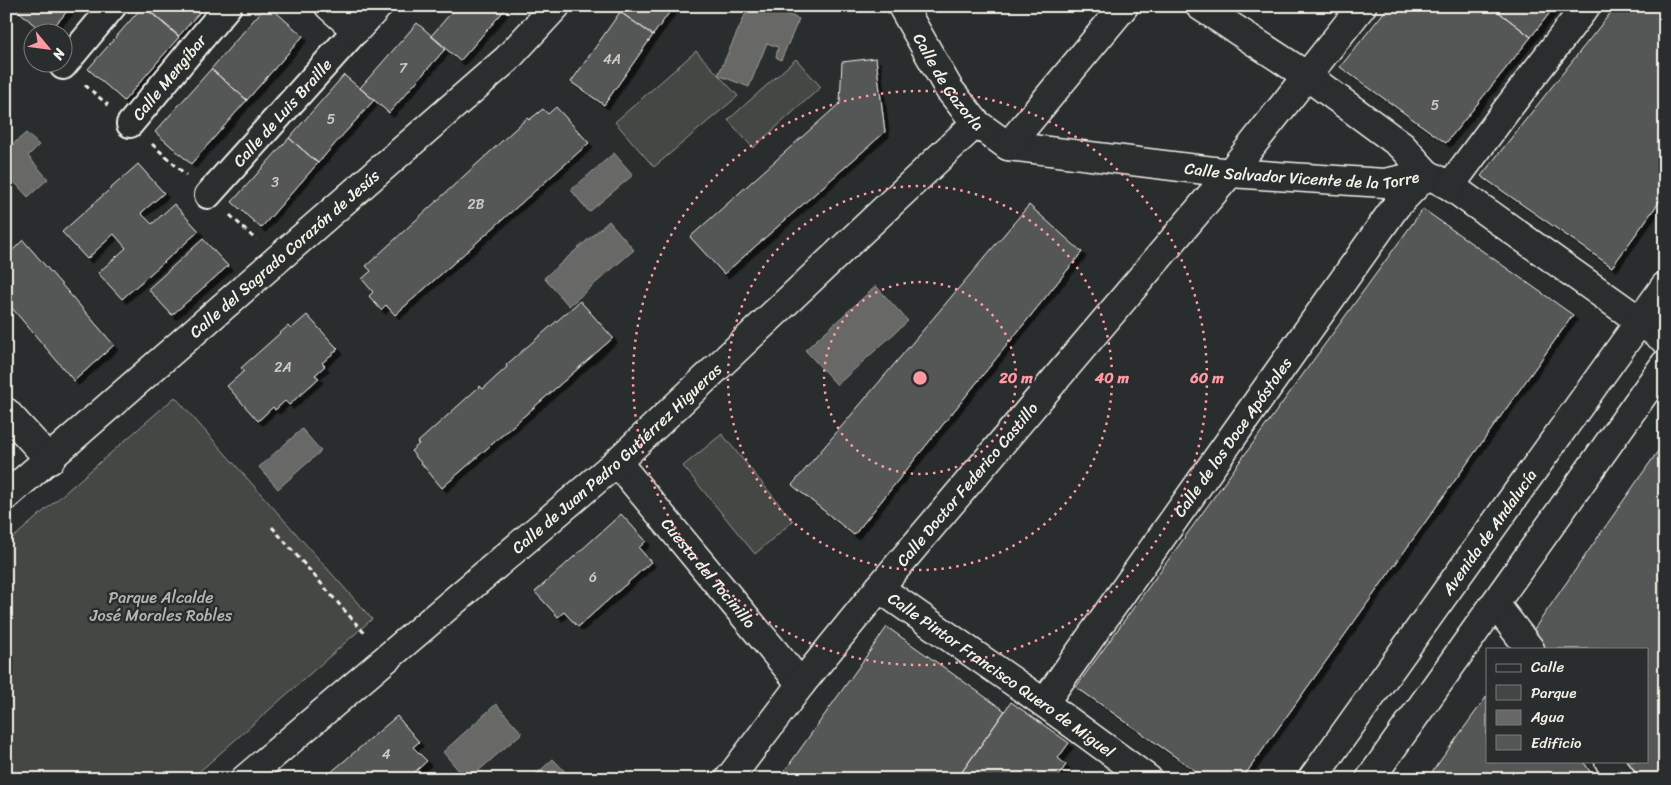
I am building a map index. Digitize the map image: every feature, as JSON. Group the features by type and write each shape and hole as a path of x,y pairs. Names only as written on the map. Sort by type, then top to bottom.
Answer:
{"street":[{"path":"72,55 113,6"},
{"name":"Calle Mengíbar","path":"130,124 228,6"},
{"path":"329,6 356,30"},
{"name":"Calle de Luis Braille","path":"208,195 378,6"},
{"name":"Calle del Sagrado Corazón de Jesús","path":"6,496 50,460 507,59 556,6"},
{"name":"Calle de Cazorla","path":"902,6 949,89 976,123 1008,146"},
{"path":"1008,146 1124,6"},
{"path":"1200,6 1307,76 1402,146 1438,180 1640,320 1665,340"},
{"name":"Calle Doctor Federico Castillo","path":"729,779 801,684 879,588 1230,172 1362,6"},
{"name":"Calle de los Doce Apóstoles","path":"1044,703 1396,206 1438,180 1508,108 1586,6"},
{"name":"Calle de Juan Pedro Gutiérrez Higueras","path":"246,779 616,462 976,123"},
{"name":"Calle Salvador Vicente de la Torre","path":"1008,146 1230,172 1385,183 1438,180"},
{"name":"Avenida de Andalucía","path":"1312,779 1665,286"},
{"path":"1370,779 1665,364"},
{"path":"6,412 50,460"},
{"name":"Cuesta del Tocinillo","path":"616,462 801,684"},
{"name":"Calle Pintor Francisco Quero de Miguel","path":"879,588 1044,703 1148,779"},
{"path":"1495,604 1529,648"},
{"path":"1610,762 1622,779"}],"path":[{"path":"208,195 260,243"},
{"path":"272,527 366,635"}],"green space":[{"path":"696,51 738,96 654,167 615,122"},
{"path":"796,59 821,87 753,148 728,120"},
{"name":"Parque Alcalde José Morales Robles","path":"175,397 372,619 191,779 6,779 6,544"},
{"path":"722,434 793,521 755,554 683,466"}],"water":[{"path":"749,6 767,6 799,19 781,60 776,57 778,47 767,43 749,87 718,75"},
{"path":"26,133 39,145 28,156 48,179 28,197 6,173 6,150"},
{"path":"614,153 633,175 589,212 571,190"},
{"path":"609,221 634,250 569,306 544,278"},
{"path":"876,286 908,321 837,385 805,350"},
{"path":"302,429 321,451 278,489 259,467"},
{"path":"496,704 522,733 469,779 466,779 443,752"},
{"path":"553,759 572,779 531,779"}],"building":[{"path":"13,6 72,6 58,22 31,22"},
{"path":"143,6 179,37 124,101 88,69"},
{"path":"144,6 205,6 179,36"},
{"path":"266,6 269,6 303,36 247,100 211,69"},
{"path":"457,6 508,6 460,61 431,36"},
{"path":"624,6 674,6 653,35 620,12"},
{"path":"1389,6 1491,6 1531,37 1446,143 1340,67"},
{"path":"1491,6 1555,6 1531,37"},
{"path":"1616,6 1665,6 1665,194 1612,267 1481,176"},
{"path":"620,12 653,35 604,105 571,82"},
{"path":"417,23 446,48 389,113 360,88"},
{"path":"876,58 885,132 724,274 690,237 840,103 842,62"},
{"path":"211,69 247,100 191,164 155,132"},
{"path":"344,75 374,100 318,163 289,138"},
{"path":"556,107 589,143 395,315 386,305 381,310 369,296 373,292 362,279 371,271 366,266 527,118 529,120 543,109 548,114"},
{"path":"289,138 318,163 261,228 232,202"},
{"path":"138,164 164,193 141,213 152,224 174,204 199,231 122,299 98,273 126,248 114,234 87,259 62,232"},
{"path":"1029,205 1082,252 854,535 792,485"},
{"path":"1423,209 1573,315 1242,779 1207,779 1076,687"},
{"path":"203,239 228,266 172,315 148,289"},
{"path":"23,240 114,345 74,381 6,301 6,257"},
{"path":"580,301 613,338 442,488 411,451 419,444 417,443 480,386 483,389 507,367 506,365"},
{"path":"307,315 338,349 322,363 325,366 315,375 319,378 289,405 285,401 275,410 273,407 258,421 227,386 244,371 241,368 288,326 291,329"},
{"path":"1665,441 1665,779 1638,779 1626,762 1648,762 1648,648 1543,648 1532,632"},
{"path":"621,514 646,541 639,548 651,562 578,627 564,612 558,617 535,592"},
{"path":"887,627 1005,711 957,779 779,779"},
{"path":"1486,697 1486,762 1584,762 1595,779 1427,779"},
{"path":"1011,702 1069,743 1058,758 1066,765 1056,779 957,779"},
{"path":"397,716 419,742 413,747 427,761 407,779 323,779"}]}
